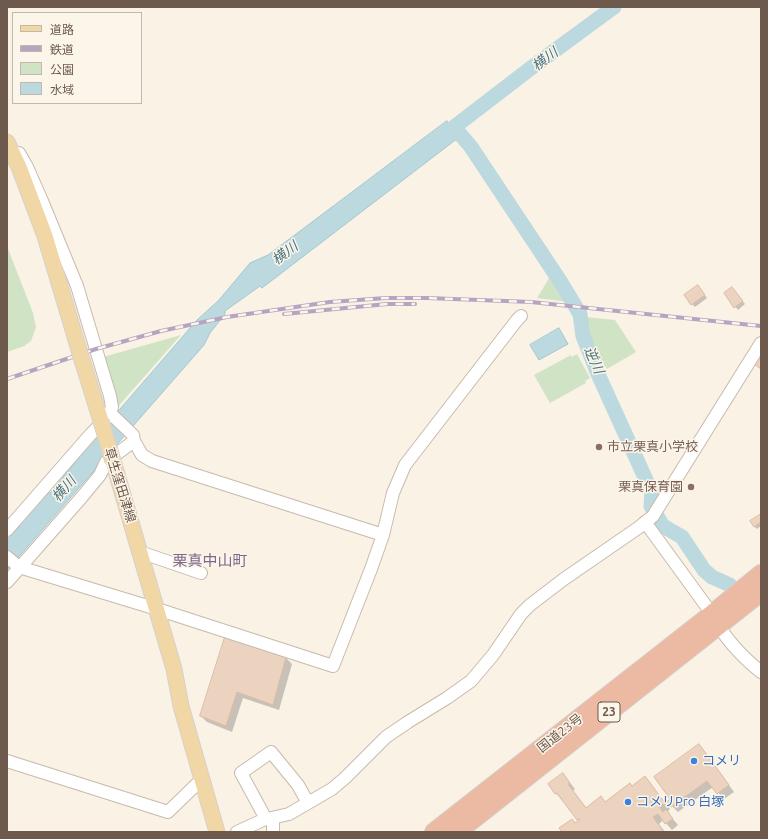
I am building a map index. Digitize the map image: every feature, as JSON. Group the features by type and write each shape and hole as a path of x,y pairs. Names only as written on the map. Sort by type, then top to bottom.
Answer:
{"highway":[{"name":"国道23号","path":"457,832 715,621 761,574"},
{"name":"国道23号","path":"434,832 715,621 761,592"}],"main road":[{"name":"草生窪田津線","path":"8,144 45,236 81,357 108,417 113,461 158,609 174,669 181,706 217,832"}],"street":[{"path":"7,530 90,435 106,420 112,407 110,396 74,279 27,167 15,146 8,144"},
{"path":"7,557 19,567 158,609 333,666 371,569 383,535 393,493 405,466 521,316"},
{"path":"237,832 270,818 289,814 332,789 386,737 471,681 493,655 521,614 530,605 652,516 761,343"},
{"path":"108,417 134,438 142,455 152,461 383,535"},
{"path":"7,582 100,476 106,462 134,438"},
{"path":"652,516 715,621 739,654 761,672"},
{"path":"140,552 202,573"},
{"path":"273,832 270,818 241,773 271,752 298,785 308,803"},
{"path":"7,761 168,812 202,779"}],"green space":[{"path":"7,246 33,313 36,327 31,341 24,346 7,352"},
{"path":"551,275 569,302 537,298"},
{"path":"585,317 615,320 636,352 607,369 588,338"},
{"path":"181,335 114,411 103,357"},
{"path":"577,354 590,378 585,381 586,383 550,403 534,375 571,355 571,357"}],"water":[{"path":"447,121 458,138 262,288 260,286 225,311 225,314 210,333 204,345 7,570 7,540 20,526 21,521 45,493 50,493 95,438 197,320 219,300 250,263 268,255"},
{"path":"559,328 568,344 539,360 530,345"}],"building":[{"path":"698,285 705,295 691,305 684,295"},
{"path":"732,287 743,301 734,308 724,293"},
{"path":"761,354 761,369 754,364"},
{"path":"761,514 761,522 754,527 750,521"},
{"path":"225,637 286,657 273,705 237,692 226,726 200,716"},
{"name":"コメリ","path":"699,744 729,785 717,794 707,781 671,807 667,802 670,799 654,777"},
{"name":"コメリPro 白塚","path":"563,773 570,783 568,784 586,808 601,796 605,802 630,783 632,786 645,776 665,803 659,807 663,812 666,809 673,819 665,824 658,814 653,817 664,832 562,832 559,828 572,819 575,823 580,819 577,820 557,793 555,794 548,784"}],"waterway":[{"name":"横川","path":"436,141 614,7"},
{"name":"逆川","path":"455,128 471,147 560,281 580,314 583,336 598,374 652,493 651,506 663,526 682,537 704,570 712,577 730,585"}],"railway":[{"path":"7,379 96,349 161,331 227,317 330,302 386,298 531,302 761,326"},
{"path":"284,314 387,304 415,304"}],"place":[{"name":"市立栗真小学校","path":"599,447"},
{"name":"栗真保育園","path":"691,487"},
{"name":"コメリ","path":"694,761"},
{"name":"コメリPro 白塚","path":"628,802"}],"district":[{"name":"栗真中山町","path":"210,561"}]}
